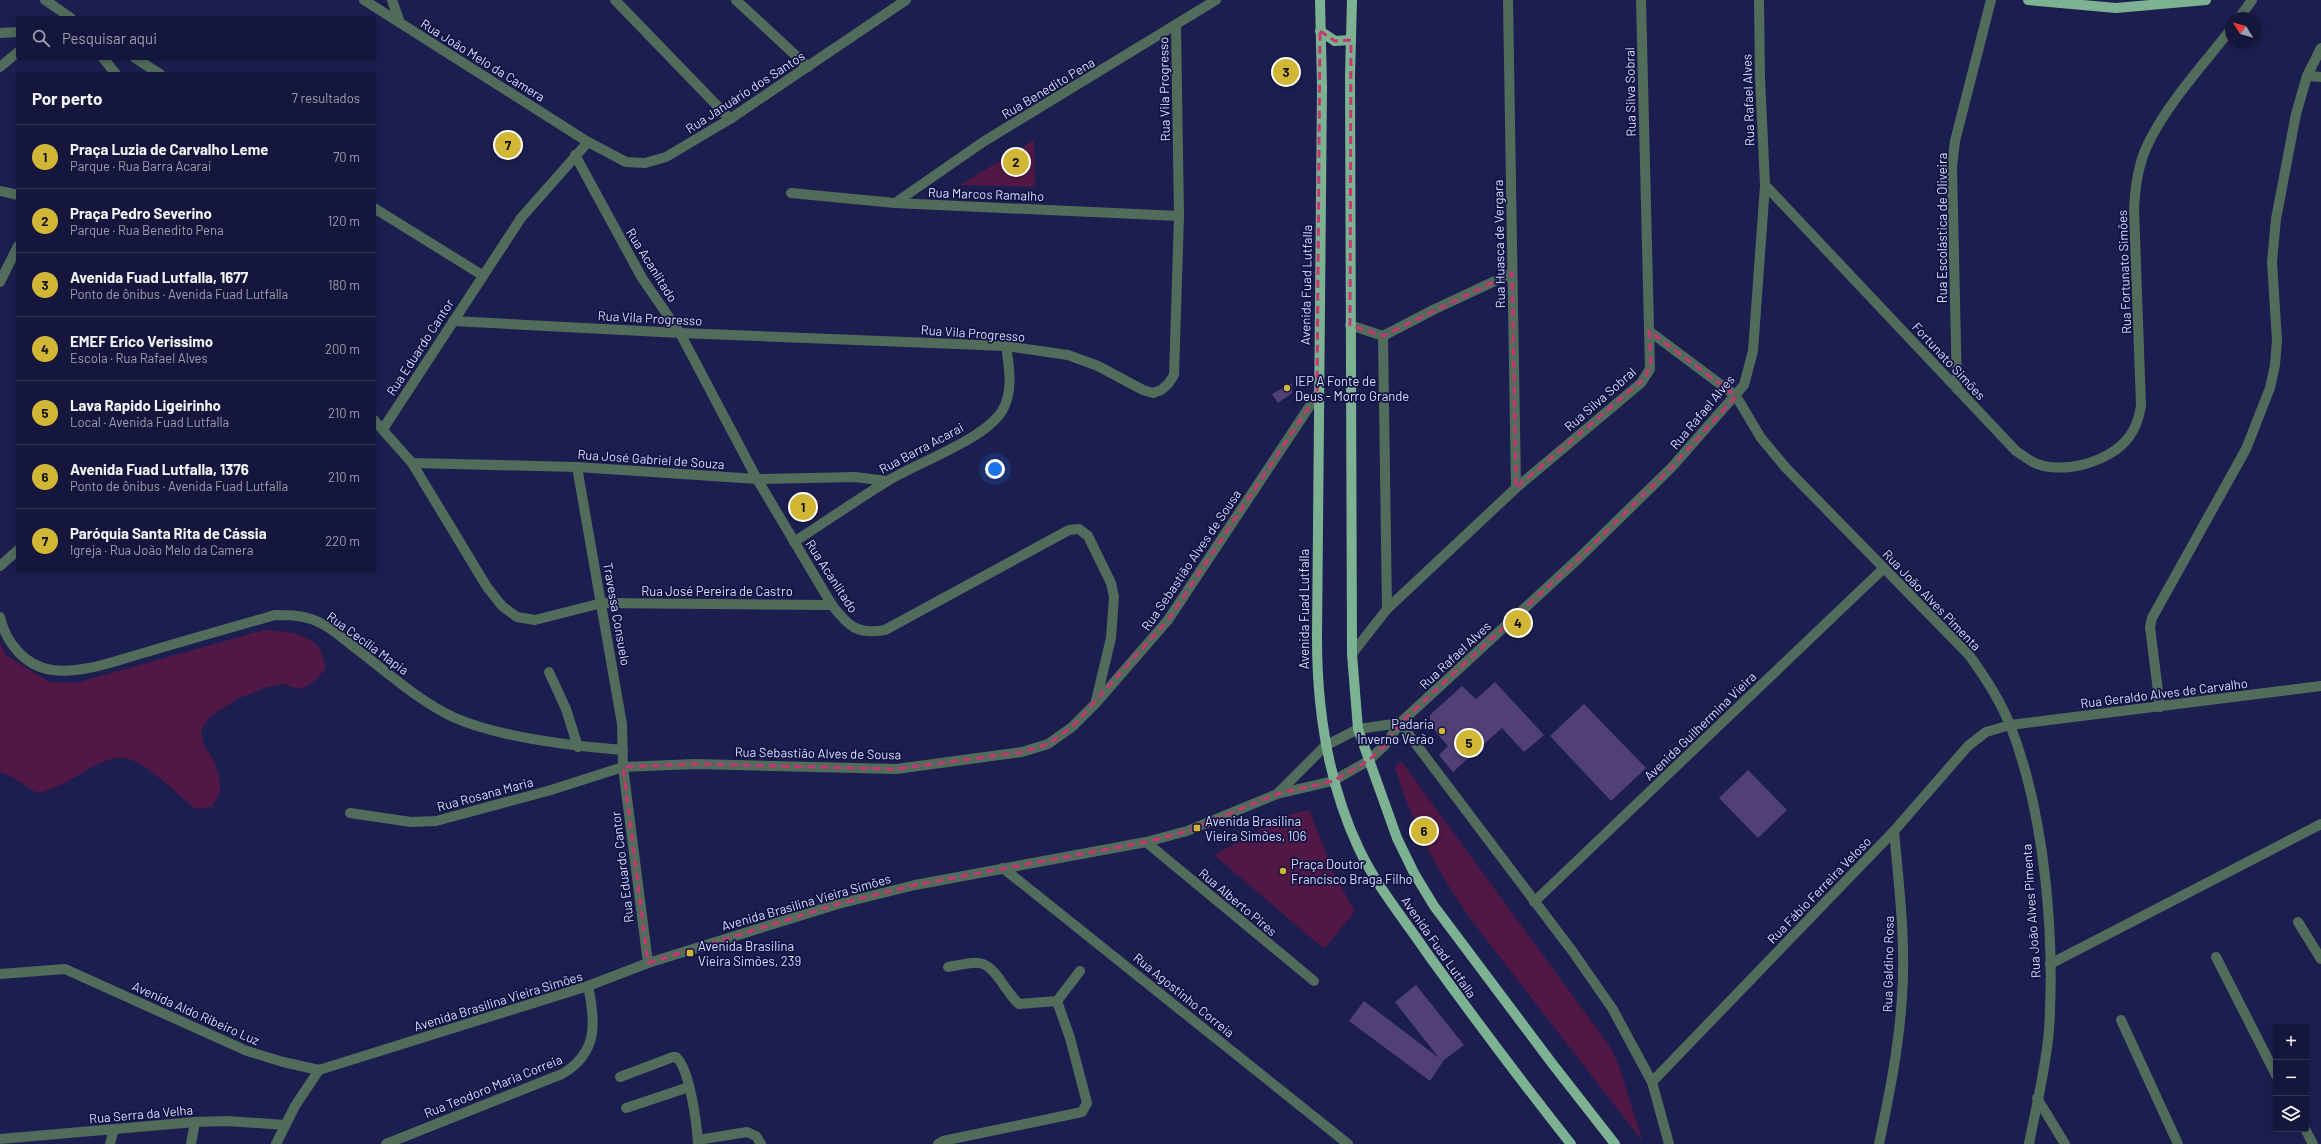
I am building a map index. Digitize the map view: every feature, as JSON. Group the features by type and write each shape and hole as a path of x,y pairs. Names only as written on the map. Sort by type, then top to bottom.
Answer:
{"main road":[{"name":"Avenida Fuad Lutfalla","path":"1320,0 1322,94 1317,395 1317,668 1325,746 1333,780 1359,849 1381,888 1502,1058 1571,1144"},
{"name":"Avenida Fuad Lutfalla","path":"1352,0 1350,325 1352,654 1358,729 1368,762 1400,844 1434,906 1551,1062 1615,1144"},
{"path":"2028,0 2154,6 2206,0"},
{"path":"1320,31 1335,41 1351,40"}],"street":[{"path":"45,0 65,16"},
{"name":"Rua João Melo da Camera","path":"364,0 588,142"},
{"path":"392,0 400,23"},
{"path":"615,0 730,119"},
{"path":"736,0 808,67"},
{"name":"Rua Januário dos Santos","path":"588,142 626,162 645,163 666,157 730,119 905,0"},
{"name":"Rua Benedito Pena","path":"895,203 983,142 1216,0"},
{"name":"Rua Huasca de Vergara","path":"1508,0 1516,488"},
{"name":"Rua Silva Sobral","path":"1352,654 1387,608 1516,488 1646,376 1650,360 1641,0"},
{"name":"Rua Rafael Alves","path":"1400,723 1578,559 1672,467 1736,396 1746,379 1752,351 1765,185 1760,78 1759,0"},
{"name":"Rua Escolástica de Oliveira","path":"1957,389 1953,160 1954,141 1991,0"},
{"path":"2243,12 2252,0"},
{"name":"Rua Vila Progresso","path":"453,321 680,333 1006,346 1068,355 1098,366 1142,390 1153,393 1161,390 1168,384 1174,375 1179,216 1176,25"},
{"path":"0,33 16,32"},
{"name":"Rua Fortunato Simões","path":"2137,423 2141,400 2134,247 2134,209 2137,181 2146,147 2155,131 2225,37"},
{"path":"2160,707 2150,628 2152,618 2246,449 2270,388 2275,366 2277,340 2272,284 2274,234 2286,157 2307,76 2321,48"},
{"path":"0,67 16,54"},
{"path":"105,60 114,72"},
{"path":"138,60 157,72"},
{"path":"2307,76 2321,77"},
{"name":"Rua Eduardo Cantor","path":"378,431 521,218 588,142"},
{"name":"Rua Acanlitado","path":"575,155 642,278 680,333 757,479 832,605 845,622 857,630 871,633 885,630 1069,530 1080,529 1088,536 1111,583 1114,597 1110,638 1096,703"},
{"name":"Fortunato Simões","path":"1765,185 1957,389 2016,450 2032,462 2048,467 2072,467 2095,461 2115,451 2128,438 2137,423"},
{"path":"0,191 16,195"},
{"name":"Rua Marcos Ramalho","path":"791,193 895,203 1179,216"},
{"path":"376,209 482,275"},
{"path":"0,282 16,250"},
{"path":"1350,325 1383,336 1433,310 1512,273"},
{"path":"1649,331 1736,396"},
{"path":"1383,336 1387,608"},
{"name":"Rua Barra Acarai","path":"794,542 887,481 946,452 985,428 1002,411 1010,392 1006,346"},
{"name":"Rua Sebastião Alves de Sousa","path":"623,767 695,764 896,769 1014,753 1048,744 1072,727 1096,703 1168,620 1317,395"},
{"name":"Rua João Alves Pimenta","path":"1736,396 1761,438 1786,468 1969,655 1987,680 2010,725 2027,780 2038,833 2045,888 2050,964 2048,1032 2029,1144"},
{"path":"378,431 412,463 487,587 502,606 517,616 535,620 602,603"},
{"name":"Rua José Gabriel de Souza","path":"412,463 577,467 757,479 855,477 887,481"},
{"name":"Travessa Consuelo","path":"577,467 622,724 623,767"},
{"path":"0,566 16,552"},
{"name":"Avenida Guilhermina Vieira","path":"1534,902 1884,568"},
{"name":"Rua José Pereira de Castro","path":"602,603 832,605"},
{"name":"Rua Cecília Mapia","path":"0,617 2,627 15,649 28,661 52,670 88,668 276,615 294,614 313,619 333,630 418,696 453,717 490,730 578,747 623,750"},
{"path":"549,672 566,709 578,747"},
{"name":"Rua Geraldo Alves de Carvalho","path":"2010,725 2321,686"},
{"path":"1400,723 1573,952 1612,1008 1652,1082 1669,1144"},
{"name":"Avenida Brasilina Vieira Simões","path":"1277,794 1325,746 1358,729 1400,723"},
{"name":"Avenida Brasilina Vieira Simões","path":"319,1070 588,986 648,963 838,904 915,885 1146,842 1187,831 1277,794 1333,780 1368,762 1385,745 1400,723"},
{"name":"Rua Fábio Ferreira Veloso","path":"1652,1082 1894,830 1978,737 1986,732 2010,725"},
{"name":"Rua Eduardo Cantor","path":"623,767 648,963"},
{"name":"Rua Rosana Maria","path":"350,813 410,822 436,821 551,790 623,767"},
{"path":"2050,964 2321,824"},
{"name":"Rua Galdino Rosa","path":"1879,1144 1893,1072 1902,997 1902,913 1894,830"},
{"name":"Rua Alberto Pires","path":"1146,842 1314,982"},
{"name":"Rua Agostinho Correia","path":"1002,868 1348,1144"},
{"path":"2298,922 2321,959"},
{"path":"2216,958 2273,1069"},
{"path":"948,967 974,962 988,965 994,969 1014,1000 1019,1004 1057,1001 1080,971"},
{"name":"Avenida Aldo Ribeiro Luz","path":"0,974 65,969 247,1051 283,1062 319,1070"},
{"name":"Rua Teodoro Maria Correia","path":"386,1144 562,1074 572,1068 587,1052 591,1036 594,1012 588,986"},
{"path":"938,1144 943,1141 1085,1110 1087,1103 1070,1038 1057,1001"},
{"path":"2122,1020 2178,1144"},
{"path":"620,1077 676,1057 682,1064 689,1087 698,1142 747,1132 756,1136 762,1144"},
{"path":"276,1144 285,1125 319,1070"},
{"path":"626,1108 689,1087"},
{"path":"2037,1098 2065,1144"},
{"name":"Rua Serra da Velha","path":"0,1140 195,1122 227,1121 285,1125"},
{"path":"191,1144 195,1122"},
{"path":"110,1144 114,1129"},
{"path":"2307,1132 2313,1144"}],"highlighted area":[{"path":"1320,31 1335,41 1351,40 1350,325 1383,336 1512,273 1516,488 1646,377 1651,360 1649,331 1736,396 1672,467 1578,559 1400,723 1385,745 1368,761 1333,781 1277,794 1187,831 1146,842 915,885 838,904 648,963 623,767 695,764 896,769 1022,752 1048,744 1072,727 1168,620 1317,395"}],"shaded area":[{"path":"1034,140 1035,187 960,185"},
{"path":"791,498 823,500 799,513"},
{"path":"264,630 293,633 307,638 318,647 322,654 326,668 314,682 301,689 282,684 267,687 237,699 210,717 201,730 204,746 213,759 219,776 220,792 212,807 196,809 147,768 125,758 115,758 104,761 57,787 37,793 9,775 0,772 0,642 6,655 49,682 76,683"},
{"path":"1401,761 1611,1048 1618,1064 1643,1142 1472,921 1448,885 1427,847 1409,808 1395,767"},
{"name":"Praça Doutor Francisco Braga Filho","path":"1309,810 1337,880 1355,911 1324,949 1214,855 1285,816"}],"building":[{"name":"IEP A Fonte de Deus - Morro Grande","path":"1292,383 1292,393 1278,403 1272,394"},
{"path":"1495,682 1544,735 1524,752 1502,728 1453,772 1439,755 1448,746 1430,725 1430,715 1462,686 1476,699"},
{"path":"1584,704 1646,768 1611,801 1550,736"},
{"path":"1748,770 1787,810 1758,838 1719,798"},
{"path":"1416,985 1464,1045 1444,1060 1430,1081 1349,1021 1364,1001 1439,1058 1395,1002"}],"place":[{"name":"Avenida Fuad Lutfalla, 1677","path":"1286,72"},
{"name":"Paróquia Santa Rita de Cássia","path":"508,145"},
{"name":"Praça Pedro Severino","path":"1016,162"},
{"name":"IEP A Fonte de Deus - Morro Grande","path":"1287,388"},
{"name":"Praça Luzia de Carvalho Leme","path":"803,507"},
{"name":"EMEF Erico Verissimo","path":"1518,623"},
{"name":"Padaria Inverno Verão","path":"1442,731"},
{"name":"Lava Rapido Ligeirinho","path":"1469,743"},
{"name":"Avenida Brasilina Vieira Simões, 106","path":"1197,828"},
{"name":"Avenida Fuad Lutfalla, 1376","path":"1424,831"},
{"name":"Praça Doutor Francisco Braga Filho","path":"1283,871"},
{"name":"Avenida Brasilina Vieira Simões, 239","path":"690,953"}]}
